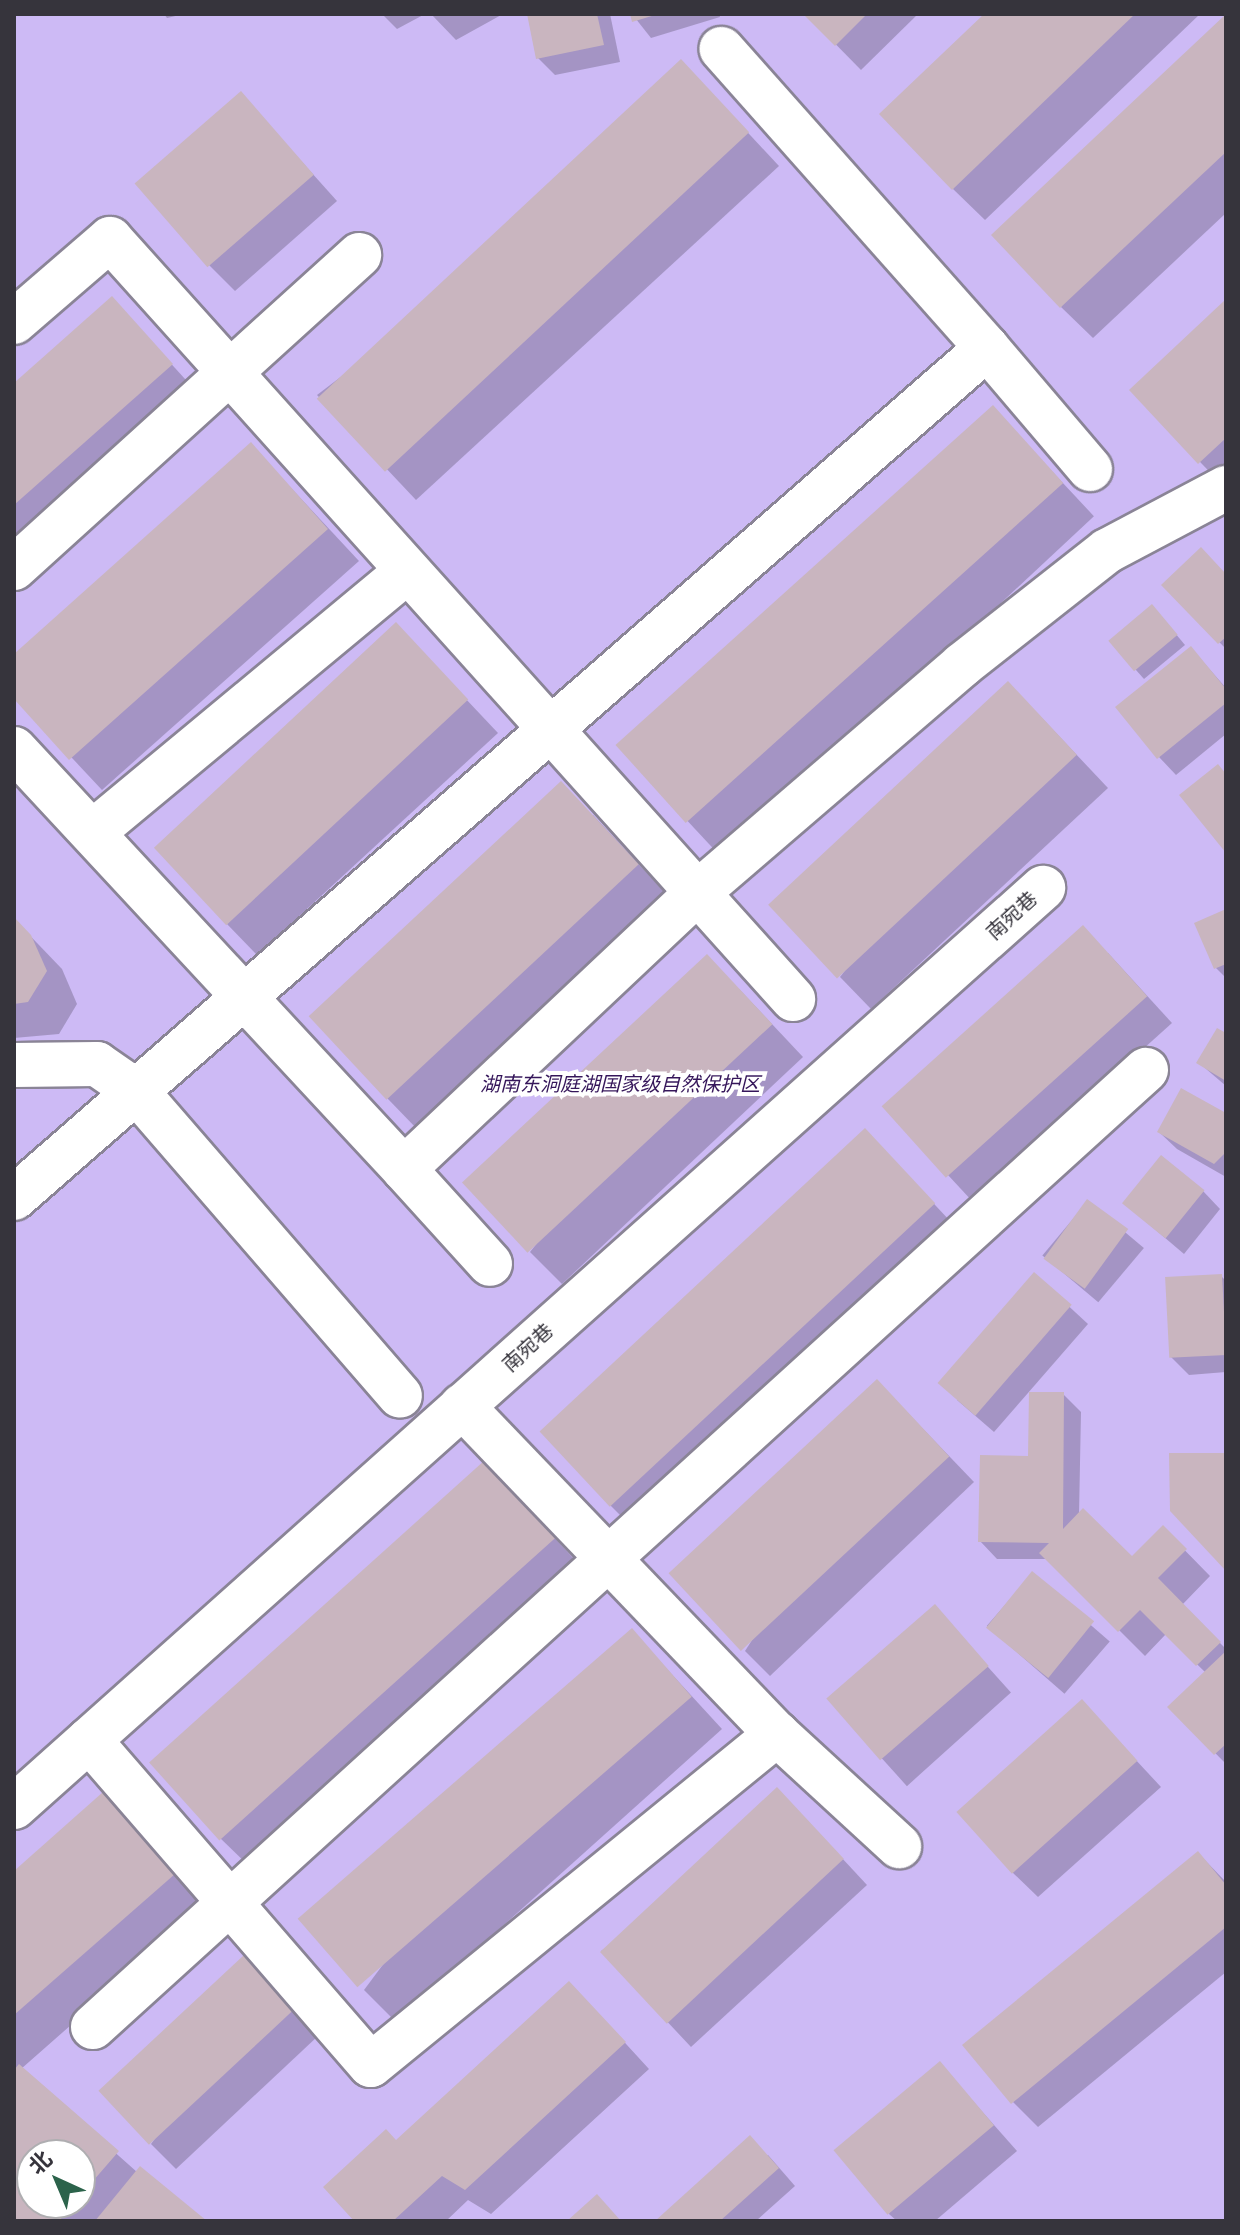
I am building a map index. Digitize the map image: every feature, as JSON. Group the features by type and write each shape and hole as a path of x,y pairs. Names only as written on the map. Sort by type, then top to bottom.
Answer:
{"street":[{"path":"722,49 1090,469"},
{"path":"14,322 110,239 548,731 793,999"},
{"path":"14,568 231,376 359,255"},
{"path":"14,1198 987,348"},
{"path":"404,1169 696,894 962,665 1107,551 1225,492"},
{"path":"93,832 406,572"},
{"path":"14,749 246,995 490,1264"},
{"name":"南宛巷","path":"14,1807 1043,888"},
{"path":"14,1065 97,1064 136,1091 400,1396"},
{"path":"93,2027 1146,1070"},
{"path":"462,1406 777,1734 899,1846"},
{"path":"89,1740 371,2065 777,1734"}],"green space":[{"name":"湖南东洞庭湖国家级自然保护区","path":"14,14 1226,14 1226,2221 14,2221"}],"building":[{"path":"527,14 597,14 604,45 536,59"},
{"path":"630,14 654,14 655,15 632,22"},
{"path":"803,14 867,14 835,46"},
{"path":"984,14 1135,14 952,190 879,114"},
{"path":"1226,14 1226,152 1060,308 991,235"},
{"path":"681,59 749,132 385,472 317,399"},
{"path":"241,91 314,175 207,267 135,184"},
{"path":"112,296 173,364 14,505 14,383"},
{"path":"1226,299 1226,438 1198,464 1129,390"},
{"path":"993,405 1063,483 686,823 615,745"},
{"path":"251,442 328,529 69,760 14,699 14,654"},
{"path":"1201,547 1226,574 1226,637 1218,644 1161,585"},
{"path":"1152,604 1178,635 1134,671 1108,641"},
{"path":"396,622 468,700 226,925 154,848"},
{"path":"1191,646 1226,689 1226,703 1157,759 1115,707"},
{"path":"1008,681 1077,755 837,979 768,905"},
{"path":"1218,764 1226,774 1226,853 1179,795"},
{"path":"561,781 639,864 386,1100 309,1016"},
{"path":"1226,909 1226,964 1214,969 1194,923"},
{"path":"14,917 31,935 47,971 28,1002 14,1004"},
{"path":"1083,925 1147,996 946,1178 882,1106"},
{"path":"707,954 772,1024 527,1253 462,1182"},
{"path":"1217,1028 1226,1033 1226,1081 1196,1063"},
{"path":"1181,1088 1226,1113 1226,1152 1214,1164 1157,1132"},
{"path":"865,1128 935,1203 610,1507 540,1431"},
{"path":"1161,1155 1205,1190 1166,1238 1122,1203"},
{"path":"1087,1199 1128,1229 1085,1289 1044,1259"},
{"path":"1034,1272 1072,1305 975,1416 938,1383"},
{"path":"1222,1274 1226,1355 1169,1358 1165,1277"},
{"path":"877,1379 949,1457 741,1651 669,1573"},
{"path":"1029,1392 1064,1392 1063,1529 1083,1508 1132,1556 1163,1525 1187,1549 1158,1578 1221,1642 1196,1666 1140,1610 1118,1632 1039,1553 1049,1543 978,1542 980,1455 1028,1456"},
{"path":"1169,1453 1226,1453 1226,1571 1170,1511"},
{"path":"485,1460 555,1538 219,1840 149,1762"},
{"path":"1032,1571 1094,1621 1048,1678 986,1628"},
{"path":"935,1604 989,1666 880,1760 826,1698"},
{"path":"632,1628 692,1697 357,1987 298,1919"},
{"path":"1226,1651 1226,1744 1214,1755 1167,1707"},
{"path":"1082,1699 1138,1761 1012,1874 956,1812"},
{"path":"777,1787 844,1859 667,2024 600,1952"},
{"path":"103,1792 175,1874 14,2015 14,1871"},
{"path":"1198,1851 1226,1885 1226,1927 1011,2104 962,2045"},
{"path":"244,1955 294,2009 149,2145 98,2091"},
{"path":"569,1981 626,2042 465,2190 442,2176 393,2221 354,2221 323,2187 386,2129 396,2140"},
{"path":"940,2061 994,2125 888,2215 834,2150"},
{"path":"19,2064 119,2151 96,2178 96,2139 16,2139 16,2219 61,2219 59,2221 14,2221 14,2070"},
{"path":"750,2135 779,2168 720,2221 655,2221"},
{"path":"140,2166 207,2221 95,2221"},
{"path":"597,2194 621,2221 567,2221"}]}
